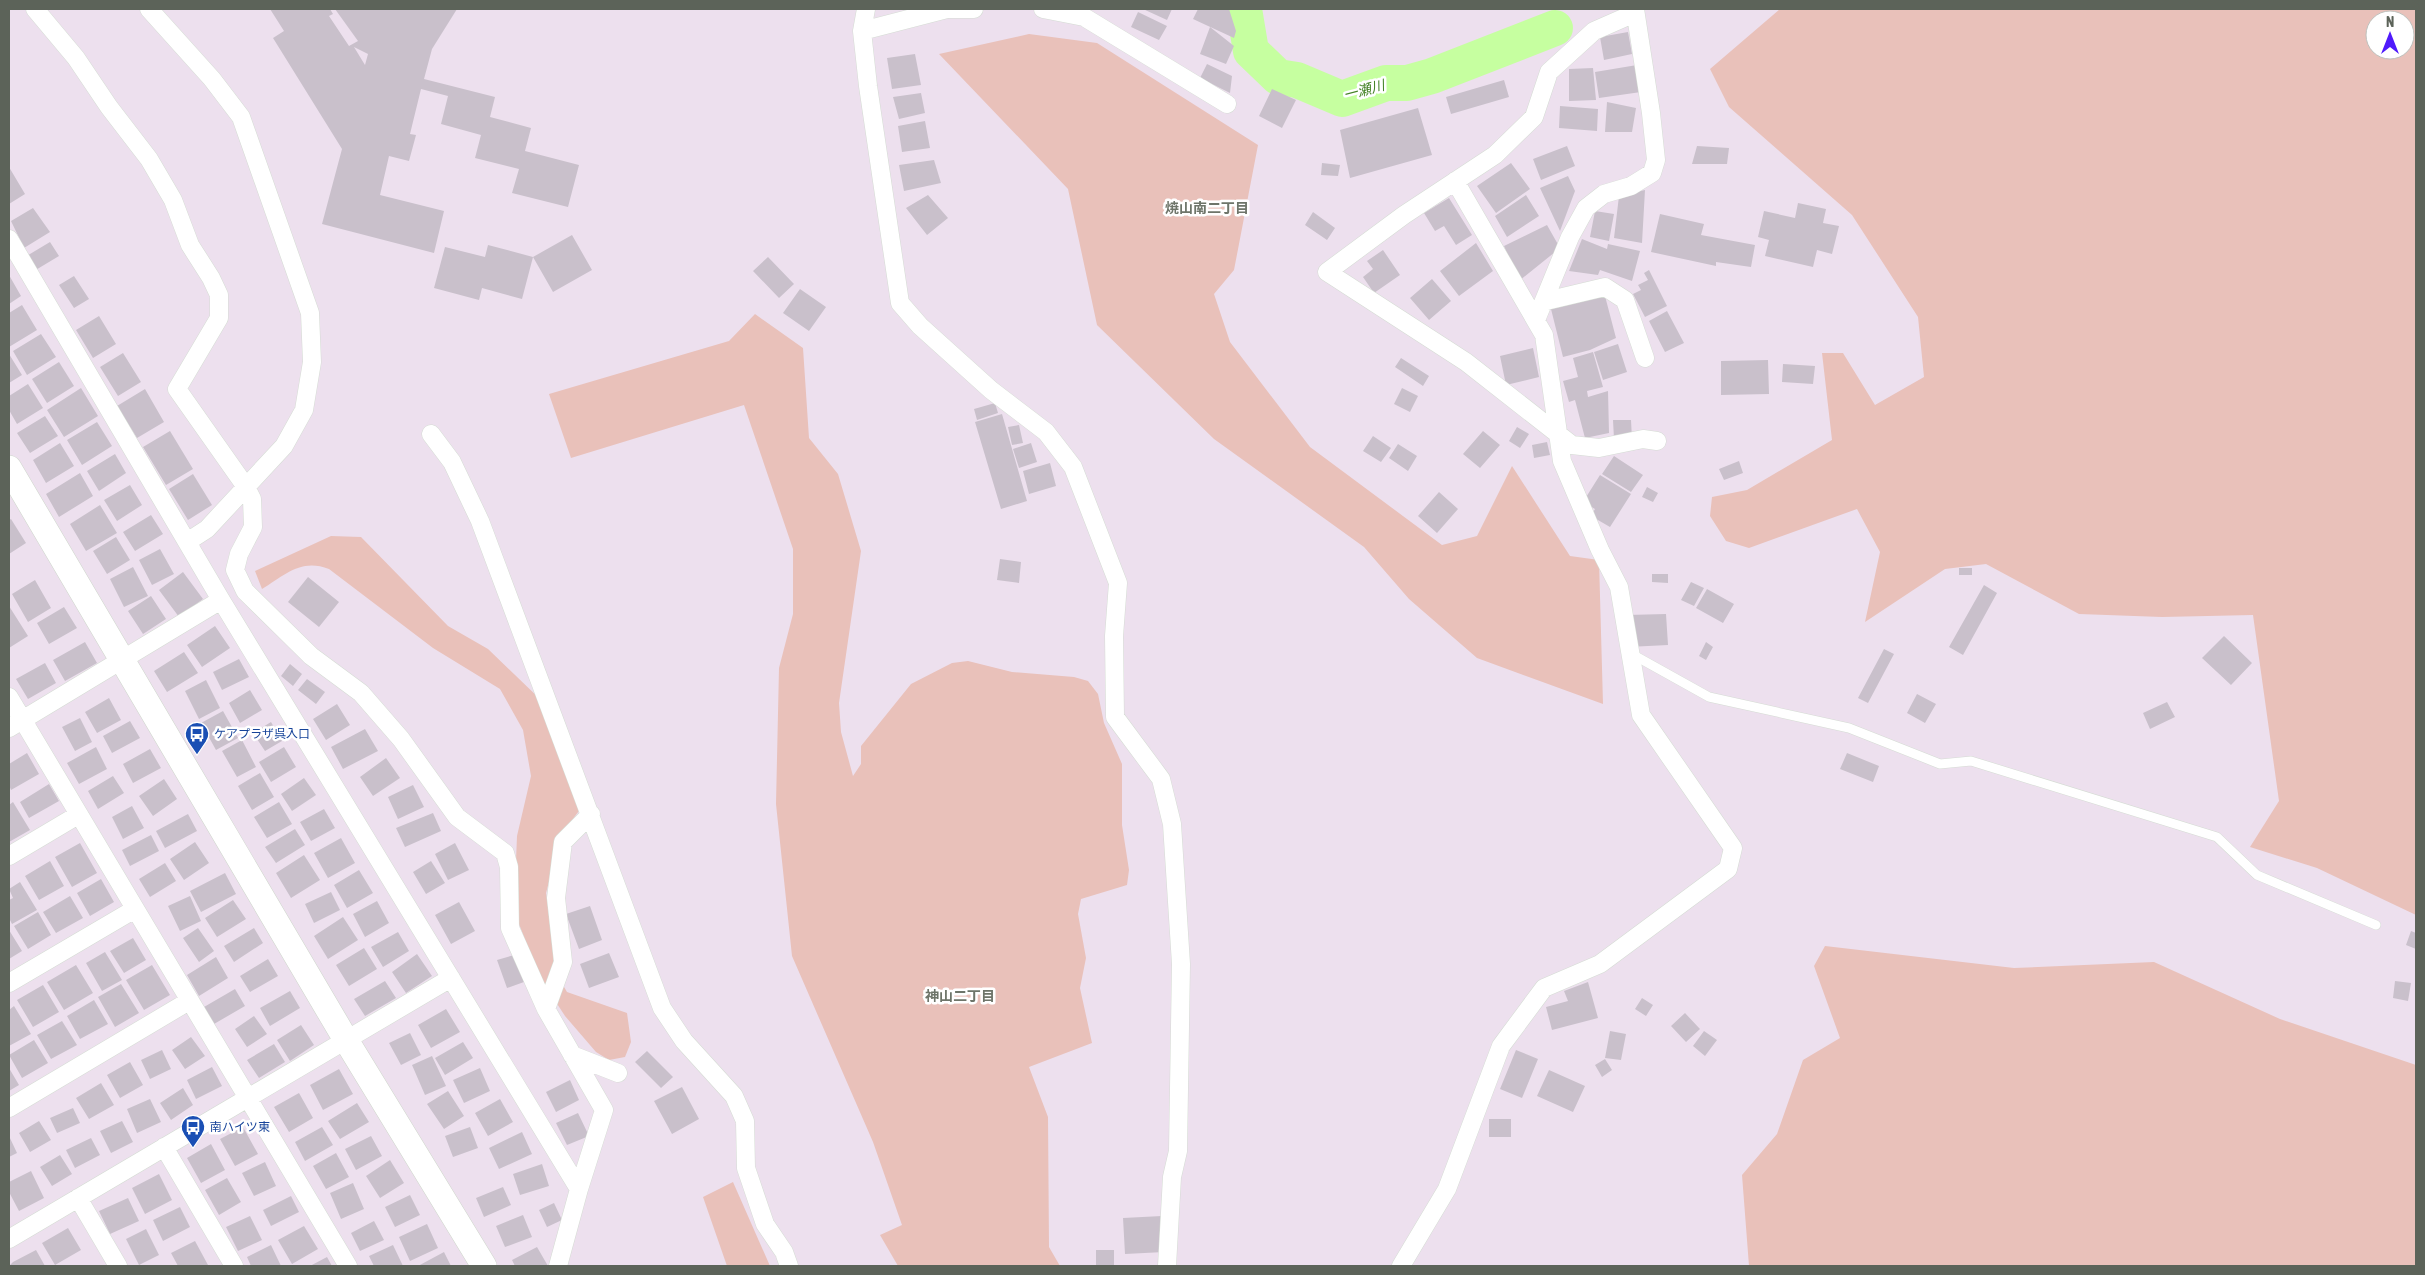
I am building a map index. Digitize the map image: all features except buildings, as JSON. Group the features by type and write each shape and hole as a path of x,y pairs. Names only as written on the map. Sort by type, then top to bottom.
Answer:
{"street":[{"path":"35,9 76,58 109,107 149,159 173,200 190,246 218,295 219,318 177,389 246,487 252,499 253,527 239,554 235,570 245,591 311,656 361,693 400,739 457,817 505,854 510,867 510,928 546,1009 604,1110 579,1189 558,1266"},
{"path":"149,9 212,79 241,117 310,313 312,362 304,410 284,446 208,529 187,542"},
{"path":"866,9 862,30 900,303 920,326 991,390 1046,432 1073,467 1118,583 1114,636 1115,717 1161,779 1172,824 1181,964 1178,1151 1172,1177 1167,1266"},
{"path":"862,30 946,9 974,9"},
{"path":"1043,9 1084,17 1227,104"},
{"path":"1536,320 1546,301 1570,238 1586,208 1604,194 1631,186 1652,173 1656,160 1651,113 1635,11 1594,30 1549,72 1534,116 1495,155 1326,272 1466,362 1557,432 1572,446 1599,448 1643,439 1658,442"},
{"path":"1401,1266 1446,1189 1501,1046 1544,988 1600,964 1728,869 1733,848 1641,715 1619,587 1600,550 1562,461 1544,335 1455,181"},
{"path":"9,239 221,600 579,1189"},
{"path":"1546,301 1605,287 1626,300 1645,358"},
{"path":"431,434 452,462 480,520 662,1008 684,1041 734,1096 745,1120 746,1168 765,1224 784,1252 789,1266"},
{"path":"9,468 346,1040 484,1266"},
{"path":"16,724 221,600"},
{"path":"9,698 16,724 78,815 348,1266"},
{"path":"546,1009 563,962 556,898 564,842 590,814"},
{"path":"9,856 78,815"},
{"path":"9,983 135,909"},
{"path":"9,1239 451,978"},
{"path":"9,1108 189,1001"},
{"path":"572,1056 618,1073"},
{"path":"164,1147 234,1266"},
{"path":"78,1198 118,1266"}],"lane":[{"path":"1629,652 1709,697 1849,728 1940,764 1971,761 2217,838 2257,875 2376,924"}],"shaded area":[{"path":"1780,9 2416,9 2416,915 2317,868 2250,847 2279,801 2253,615 2162,617 2079,614 1986,564 1945,569 1865,622 1880,552 1857,509 1749,548 1726,541 1710,516 1712,497 1747,490 1832,440 1822,353 1843,353 1875,405 1924,377 1918,317 1852,215 1729,107 1710,69"},
{"path":"1029,34 1097,43 1258,145 1234,270 1214,294 1230,342 1310,447 1442,545 1477,536 1512,466 1570,556 1599,560 1603,704 1477,658 1409,599 1364,547 1214,439 1097,325 1068,189 939,54"},
{"path":"755,314 803,348 809,438 838,474 861,551 839,703 841,732 853,776 861,764 861,746 911,684 952,663 968,661 1012,672 1074,677 1088,681 1098,694 1104,723 1122,764 1122,825 1129,870 1127,885 1081,899 1078,914 1086,958 1080,988 1092,1043 1029,1067 1048,1117 1049,1247 1060,1266 898,1266 880,1235 902,1225 873,1142 792,956 776,804 779,668 793,614 793,549 744,405 571,458 549,394 729,341"},
{"path":"331,536 361,537 448,626 488,649 542,701 581,808 562,834 546,893 560,980 567,992 627,1013 631,1042 625,1057 609,1060 596,1052 565,1016 539,976 514,911 517,836 531,776 523,730 500,689 433,648 329,569 319,566 302,567 286,574 262,589 255,571"},
{"path":"1825,946 2014,968 2154,962 2280,1019 2416,1065 2416,1266 1749,1266 1742,1175 1777,1134 1803,1060 1840,1038 1814,966"},
{"path":"733,1182 770,1266 727,1266 703,1197"}],"waterway":[{"name":"一瀬川","path":"1244,9 1251,51 1278,77 1297,80 1342,99 1386,83 1407,83 1432,76 1555,28"}],"place":[{"name":"ケアプラザ呉入口","path":"197,755"},
{"name":"南ハイツ東","path":"193,1148"}],"district":[{"name":"焼山南二丁目","path":"1207,208"},
{"name":"神山二丁目","path":"960,996"}]}
